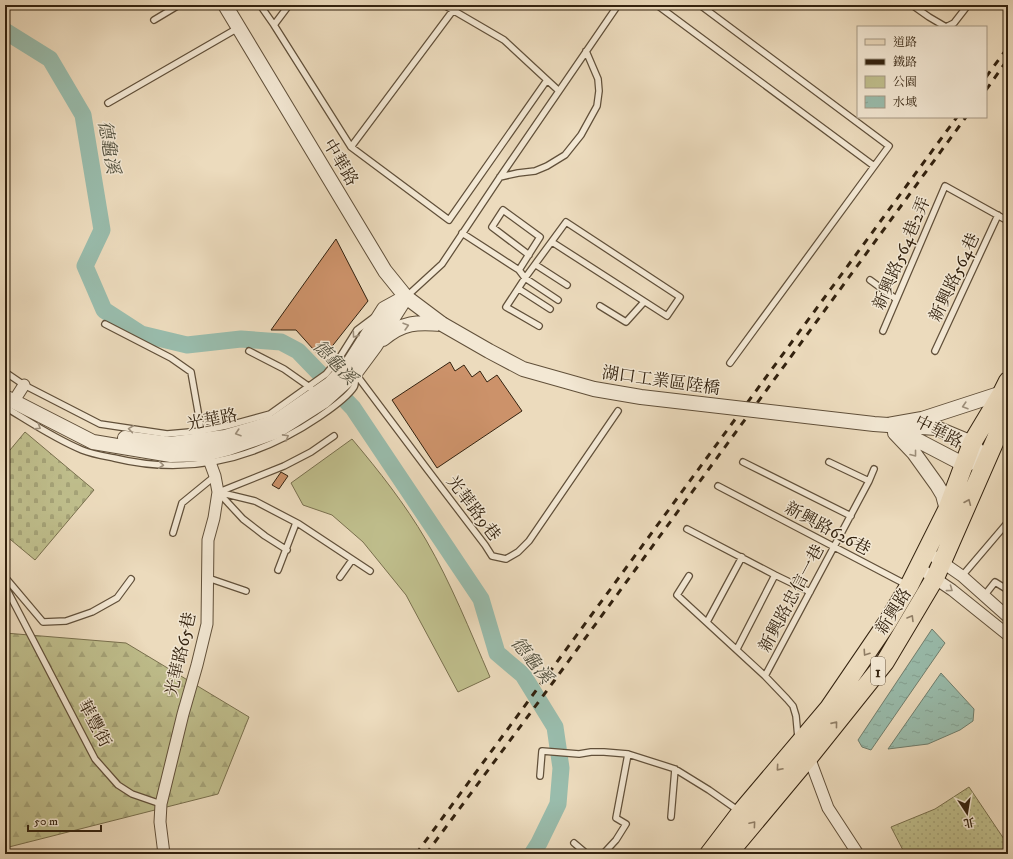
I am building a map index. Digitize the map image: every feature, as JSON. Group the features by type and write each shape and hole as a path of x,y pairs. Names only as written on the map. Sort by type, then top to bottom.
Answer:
{"main road":[{"name":"新興路","path":"917,591 918,567 947,510 972,443 1005,387"},
{"name":"新興路","path":"728,854 804,751 829,708 887,623 917,591 935,578 1008,411"},
{"name":"新興路","path":"708,854 740,812 804,751"}],"street":[{"name":"中華路","path":"224,5 385,271 406,297 442,324"},
{"name":"光華路","path":"337,383 384,309 406,297"},
{"name":"光華路","path":"13,392 97,434 170,444 202,435 225,437 275,422 320,393 355,373 375,346 406,297"},
{"path":"375,346 400,327 422,323 442,324"},
{"name":"湖口工業區陸橋","path":"442,324 489,352 523,369 594,389 641,398 888,425"},
{"path":"888,425 922,419 1005,387"},
{"name":"光華路","path":"13,392 93,442 172,455 208,458 229,448 275,432 320,393"},
{"name":"中華路","path":"888,425 936,428 972,443 986,461"},
{"name":"中華路","path":"888,425 963,464 986,461"},
{"path":"888,425 914,453 937,485 943,495 947,510"},
{"name":"光華路65巷","path":"161,804 183,714 198,665 207,624 208,540 214,518 218,492 215,476 208,458 202,435"},
{"path":"926,551 962,576 1008,617"},
{"path":"918,567 952,590 1008,635"},
{"path":"804,751 828,808 858,854"},
{"path":"161,804 160,822 164,854"}],"lane":[{"path":"154,20 179,5"},
{"path":"260,5 351,147 449,220 547,80"},
{"path":"274,25 289,5"},
{"path":"444,5 504,40 559,91"},
{"path":"351,147 457,5"},
{"path":"406,297 442,264 500,176 618,5"},
{"path":"657,5 874,166"},
{"path":"700,5 889,146 730,363"},
{"path":"912,5 944,26"},
{"path":"948,26 954,23 968,5"},
{"path":"108,103 238,27"},
{"path":"500,176 535,171 547,166 565,155 581,135 597,106 599,91 598,79 586,51"},
{"name":"新興路564巷2弄","path":"883,331 945,186 998,215"},
{"path":"520,270 540,237 503,210 492,227 529,255"},
{"path":"998,215 1008,221"},
{"name":"新興路564巷","path":"935,351 998,215"},
{"path":"539,326 506,308 525,278 566,222 680,297 666,316 552,242"},
{"path":"462,233 520,270 525,278 558,300"},
{"path":"536,265 567,285"},
{"path":"870,280 896,299"},
{"path":"519,289 550,309"},
{"path":"600,306 626,322 644,302"},
{"path":"105,324 171,358 191,372 202,435"},
{"path":"249,352 284,369 320,393"},
{"name":"光華路","path":"5,372 13,392"},
{"name":"光華路9巷","path":"355,373 486,545 492,556 506,559 518,552 529,541 618,411"},
{"name":"光華路","path":"320,393 337,383"},
{"name":"光華路","path":"5,406 50,434 82,451 132,462 168,466 208,458"},
{"path":"218,492 284,466 311,452 334,436"},
{"path":"743,462 851,516"},
{"path":"829,462 870,481"},
{"name":"新興路忠信一巷","path":"765,676 870,481 874,470"},
{"path":"173,533 182,502 215,476"},
{"name":"新興路626巷","path":"718,486 917,591"},
{"path":"218,492 255,501 296,523 370,571"},
{"path":"218,492 243,519 265,536 287,550"},
{"path":"962,576 1008,522"},
{"path":"278,570 287,550 296,523"},
{"path":"687,529 810,592"},
{"path":"707,622 742,557"},
{"path":"340,578 352,560"},
{"path":"736,650 775,575"},
{"path":"689,576 677,595 765,676 793,706 804,751"},
{"path":"5,577 43,622 66,621 92,612 117,598 131,579"},
{"path":"208,578 246,591"},
{"path":"984,596 995,582 1008,590"},
{"name":"華豐街","path":"5,586 95,759 118,785 132,794 161,804"},
{"path":"540,776 542,751 579,754 604,752 628,754 675,769 710,790 740,812"},
{"path":"603,854 616,840 626,824 616,818 628,754"},
{"path":"671,817 675,769"},
{"path":"574,844 587,854"}],"green space":[{"path":"25,432 94,490 35,560 5,535 5,456"},
{"path":"352,439 391,488 426,540 452,590 490,677 458,692 406,595 363,542 332,515 303,505 291,483"},
{"path":"5,633 126,643 249,717 218,794 5,848"},
{"path":"969,787 1008,845 1008,854 905,854 891,827 935,809"}],"water":[{"path":"932,629 945,643 871,750 862,747 858,740"},
{"path":"941,673 974,709 973,721 960,730 928,744 888,749"}],"building":[{"path":"336,239 368,301 322,359 296,330 271,330"},
{"path":"450,362 455,371 464,365 472,377 480,371 487,382 497,375 522,411 437,468 392,400"},
{"path":"281,472 288,476 279,489 272,485"}],"waterway":[{"name":"德龜溪","path":"5,31 50,59 83,115 102,230 85,266 104,310 141,334 187,345 241,339 281,342 298,351 353,408 481,599 497,653 523,675 555,727 561,768 558,804 532,854"}],"railway":[{"path":"987,76 1008,47"},
{"path":"987,89 1008,59"},
{"path":"416,854 956,118"},
{"path":"426,854 965,118"}]}
